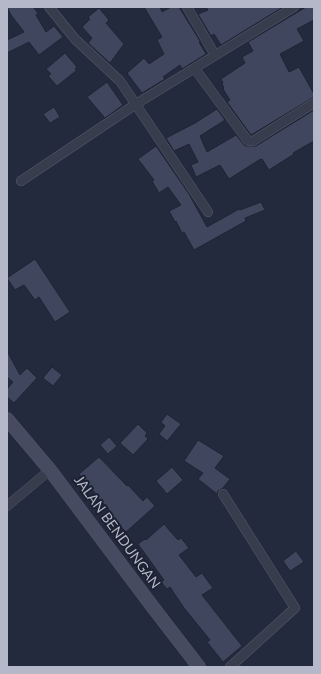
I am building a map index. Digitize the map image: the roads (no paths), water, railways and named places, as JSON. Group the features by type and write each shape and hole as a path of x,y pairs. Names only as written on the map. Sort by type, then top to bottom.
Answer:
{"street":[{"path":"50,7 75,39 120,81 208,212"},
{"path":"187,7 215,55"},
{"path":"21,181 136,104 294,7"},
{"path":"195,69 248,141 253,141 314,103"},
{"name":"JALAN BENDUNGAN","path":"7,418 50,470 199,667"},
{"path":"7,506 50,470"},
{"path":"223,494 295,608 230,667"}]}
